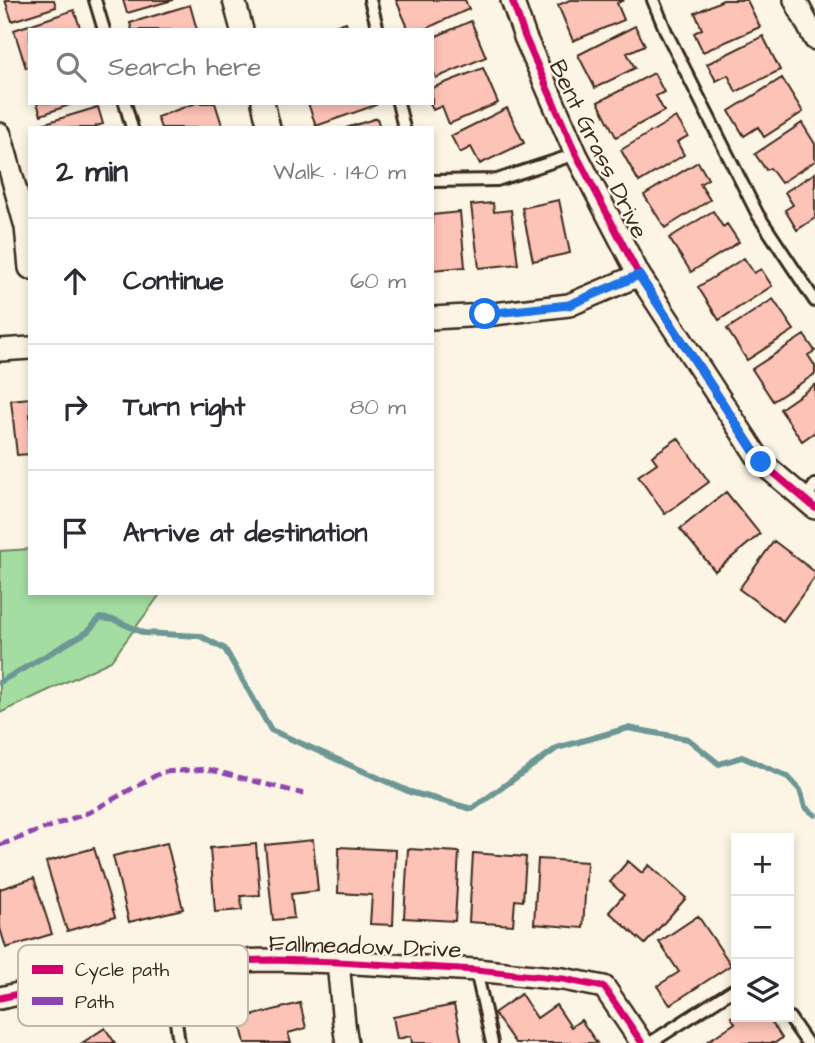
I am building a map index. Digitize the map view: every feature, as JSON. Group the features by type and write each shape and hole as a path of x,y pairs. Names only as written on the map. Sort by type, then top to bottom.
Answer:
{"street":[{"path":"234,0 241,28"},
{"name":"Bent Grass Drive","path":"512,0 525,37 576,154 639,275 761,462 812,497"},
{"path":"795,0 815,39"},
{"path":"263,105 269,126"},
{"path":"0,134 26,227 28,248"},
{"path":"434,318 569,305 639,275"},
{"path":"0,350 28,348"},
{"name":"Fallmeadow Drive","path":"248,960 338,962 476,970 563,979 604,987 642,1043"},
{"path":"338,962 348,1043"},
{"name":"Fallmeadow Drive","path":"0,998 18,994"}],"lane":[{"path":"95,0 103,28"},
{"path":"370,0 377,28"},
{"path":"653,0 667,34 758,215 815,301"},
{"path":"126,105 131,126"},
{"path":"398,105 404,126"},
{"path":"434,181 497,180 576,154"},
{"path":"476,970 492,1043"},
{"path":"650,1043 731,991"},
{"path":"792,1022 807,1043"}],"green space":[{"path":"28,549 28,595 160,595 111,661 0,713 0,551"}],"building":[{"path":"5,0 54,0 56,7 12,21"},
{"path":"123,0 173,0 127,13"},
{"path":"396,0 465,0 469,9 427,28 408,28"},
{"path":"570,0 624,0 617,3 624,20 573,41 558,5"},
{"path":"723,0 747,0 760,27 703,52 694,33 702,29 695,13"},
{"path":"190,5 196,28 131,28 130,23"},
{"path":"74,10 80,28 28,28 26,68 14,30"},
{"path":"471,21 486,57 436,78 434,37"},
{"path":"346,22 348,28 329,28"},
{"path":"635,26 645,45 627,53 635,68 595,88 578,55"},
{"path":"763,36 780,70 736,92 728,75 716,81 707,64"},
{"path":"483,68 498,103 449,124 442,106 433,110 431,105 434,105 434,87"},
{"path":"654,73 664,92 656,96 664,111 616,137 598,102"},
{"path":"782,78 803,112 764,137 758,127 744,136 729,111"},
{"path":"38,105 69,105 41,115"},
{"path":"190,105 216,105 222,126 160,126 157,117"},
{"path":"309,105 376,105 316,126"},
{"path":"98,107 103,124 42,126"},
{"path":"507,108 524,143 480,164 471,147 460,153 451,136"},
{"path":"676,117 688,136 677,142 684,155 639,182 621,150"},
{"path":"377,118 379,126 352,126"},
{"path":"802,123 815,144 815,161 781,183 770,168 766,170 755,154"},
{"path":"698,162 708,179 700,184 710,200 665,228 644,195"},
{"path":"815,173 815,218 797,230 785,210 793,205 785,192"},
{"path":"559,200 570,253 533,261 522,208"},
{"path":"493,203 494,212 511,210 518,264 479,268 471,205"},
{"path":"713,211 723,227 727,224 739,242 691,272 669,238"},
{"path":"460,212 465,267 434,270 434,215"},
{"path":"744,258 754,273 761,269 772,286 719,320 698,287"},
{"path":"773,299 794,330 747,360 727,329"},
{"path":"804,335 815,351 808,355 815,366 815,374 773,401 752,369"},
{"path":"815,385 815,432 802,441 780,409"},
{"path":"28,398 28,454 17,455 11,400"},
{"path":"678,438 709,482 665,514 638,476 657,463 652,456"},
{"path":"726,492 760,534 715,571 680,529"},
{"path":"774,541 815,572 815,577 783,621 739,589"},
{"path":"313,840 318,891 291,894 294,918 273,920 265,845"},
{"path":"167,843 183,909 129,922 113,856"},
{"path":"256,844 260,895 241,896 242,910 215,912 210,848"},
{"path":"339,847 396,850 393,925 370,924 372,895 338,893"},
{"path":"94,848 115,917 67,931 46,862"},
{"path":"408,849 459,852 455,921 404,918"},
{"path":"473,853 526,857 523,901 515,900 513,925 469,922"},
{"path":"538,859 587,862 583,928 534,924"},
{"path":"628,861 642,873 649,865 686,898 645,944 609,912 624,895 610,882"},
{"path":"34,878 52,934 6,948 0,928 0,889"},
{"path":"698,916 731,965 670,1005 657,986 679,972 659,942"},
{"path":"521,994 537,1018 556,1005 571,1027 581,1020 597,1043 515,1043 494,1013"},
{"path":"300,1003 306,1028 288,1033 291,1043 245,1043 241,1026 248,1026 248,1017"},
{"path":"454,1005 462,1043 412,1043 411,1036 397,1039 393,1017"},
{"path":"771,1022 782,1038 775,1043 705,1043 735,1023"},
{"path":"105,1028 115,1043 82,1043"}],"waterway":[{"path":"0,682 87,632 100,618 115,620 144,633 200,636 225,649 271,730 410,792 472,809 557,748 628,728 688,739 719,764 742,757 788,777 800,790 805,807 815,815"}],"marked path":[{"path":"0,845 90,812 162,772 207,769 304,794"}],"cycle path":[{"path":"512,0 525,37 576,154 639,275 761,462 815,508"},
{"path":"248,960 338,962 476,970 563,979 604,987 642,1043"},
{"path":"0,998 18,994"}],"route":[{"path":"485,314 569,305 639,275 761,462"}]}
